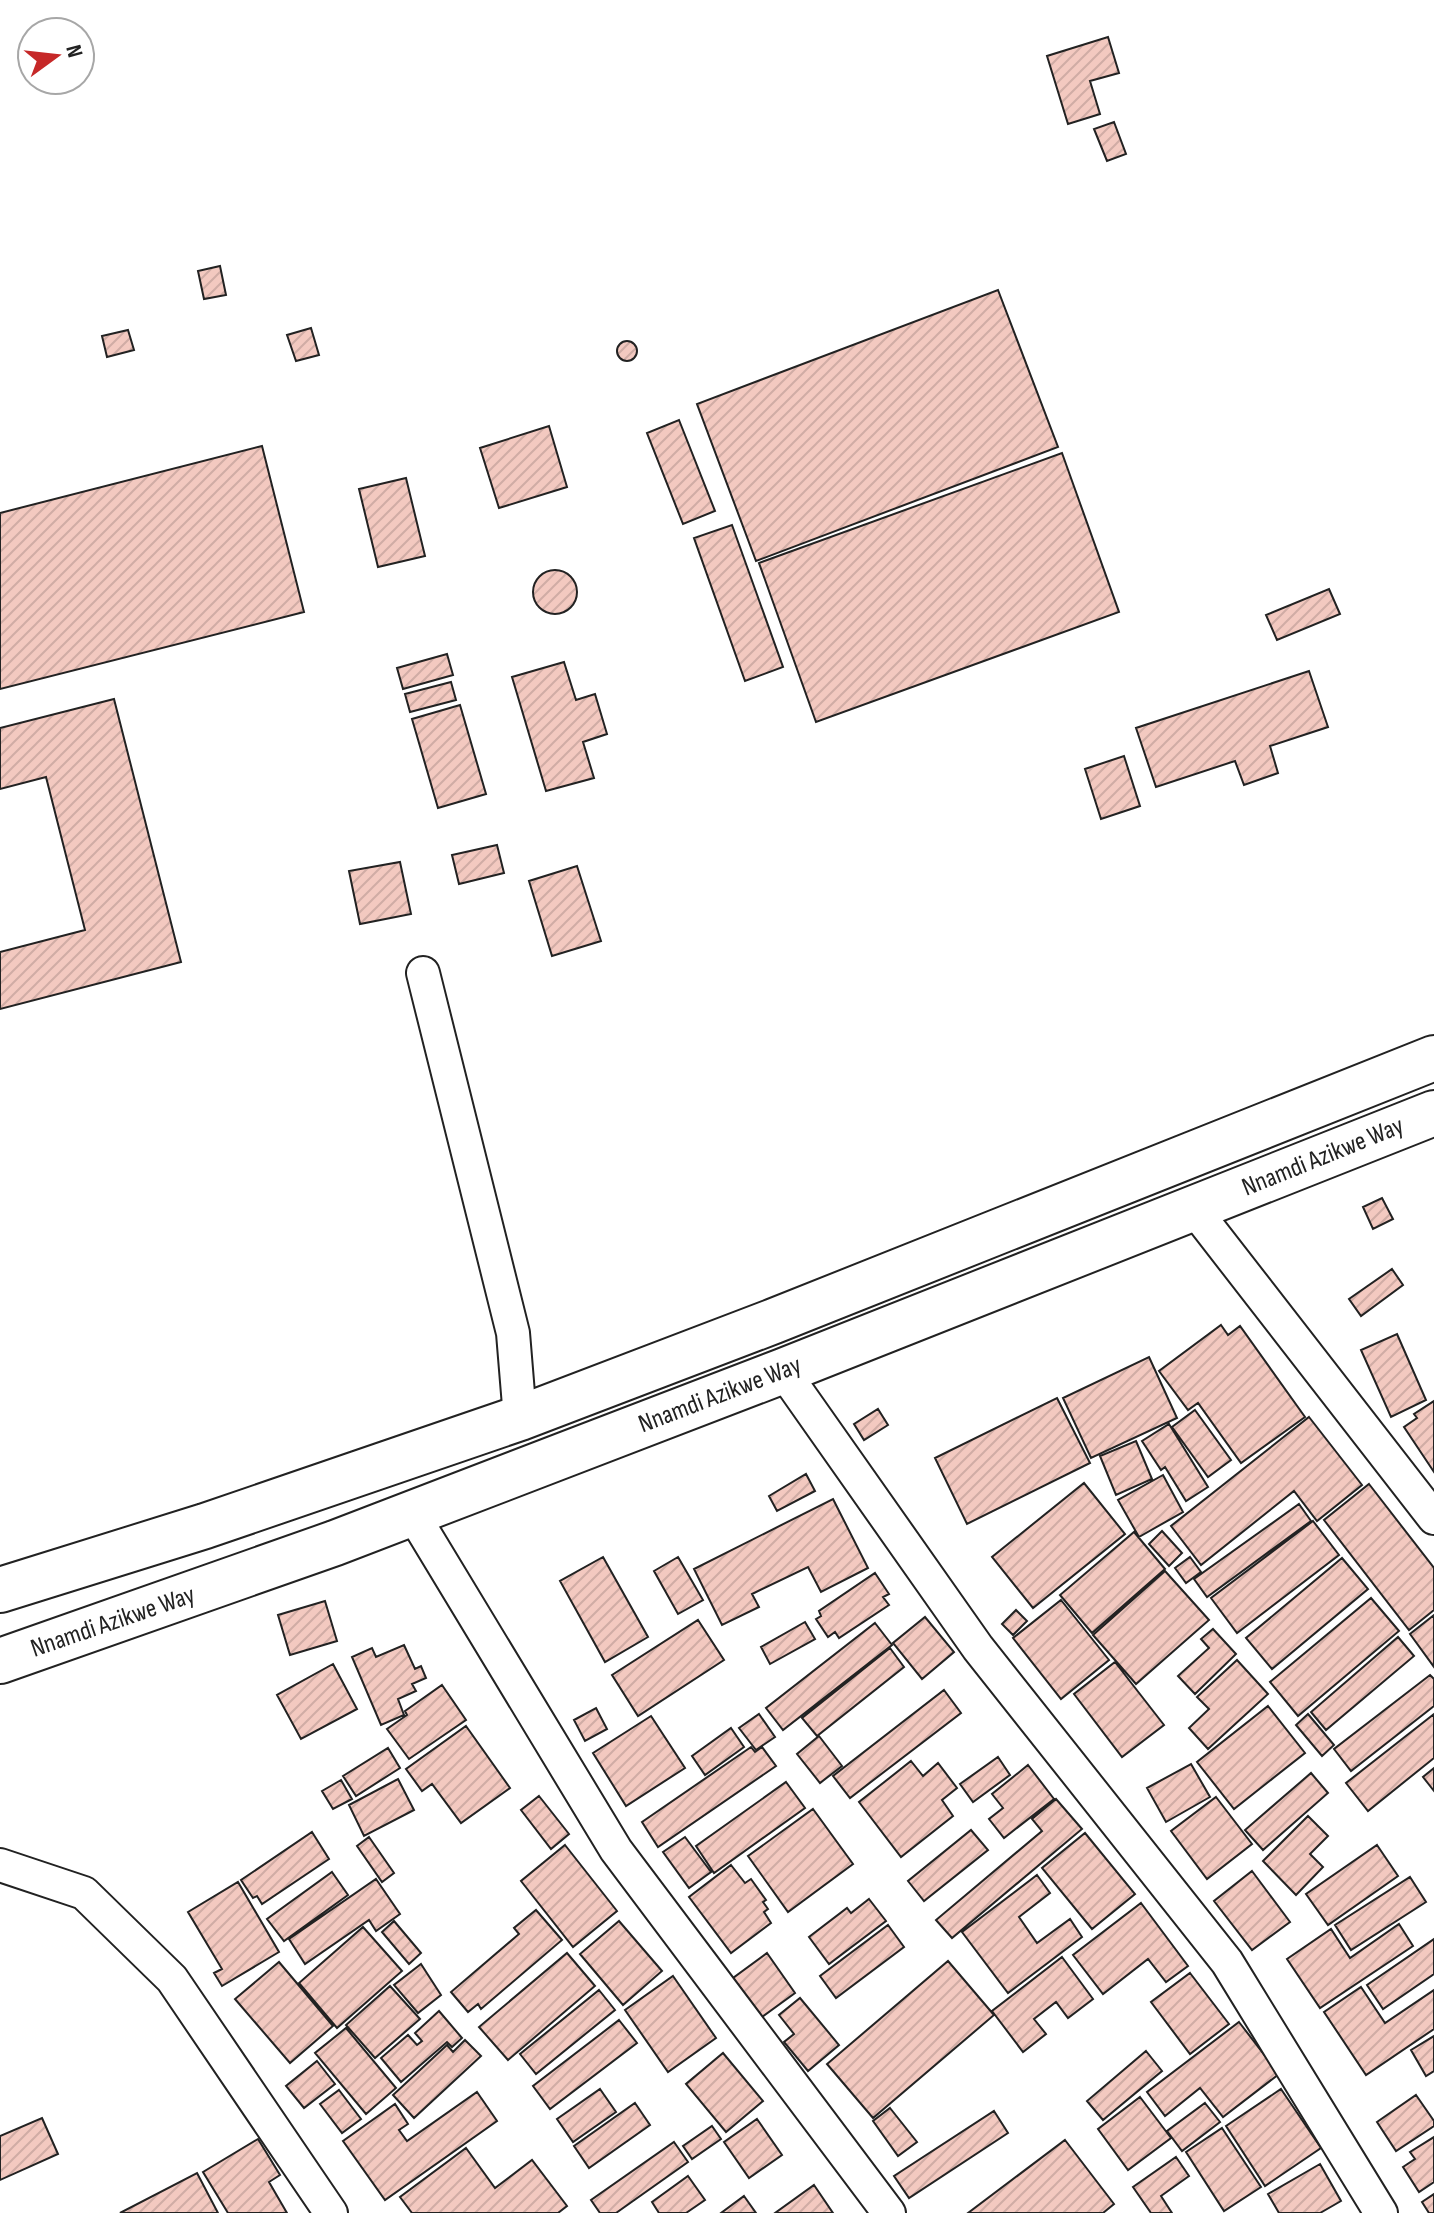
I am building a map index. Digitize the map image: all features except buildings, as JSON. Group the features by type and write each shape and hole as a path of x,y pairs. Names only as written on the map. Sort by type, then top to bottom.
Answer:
{"highway":[{"name":"Nnamdi Azikwe Way","path":"0,1590 205,1526 520,1418 789,1315 1434,1058"},
{"name":"Nnamdi Azikwe Way","path":"0,1661 335,1543 783,1371 1434,1113"}],"street":[{"path":"423,973 513,1333 520,1418"},
{"path":"1194,1209 1434,1518"},
{"path":"783,1371 978,1648 1227,1962 1381,2213"},
{"path":"412,1513 616,1850 889,2213"},
{"path":"0,1865 84,1893 172,1979 331,2213"}]}
